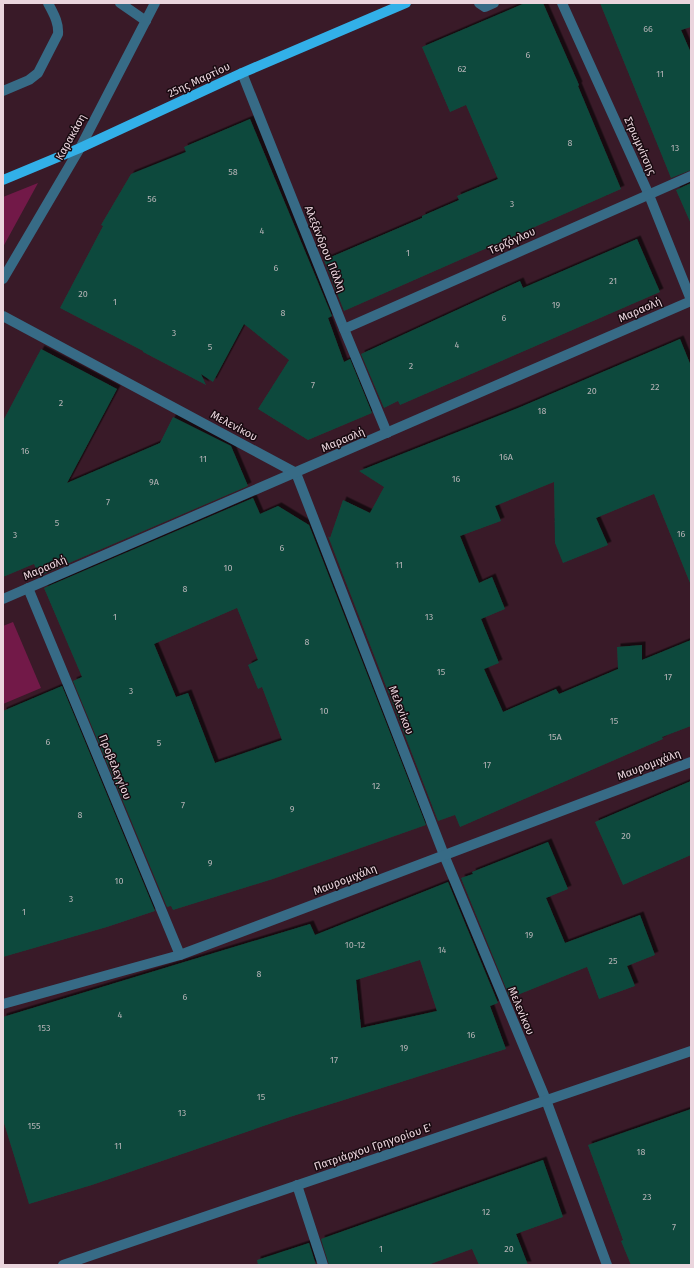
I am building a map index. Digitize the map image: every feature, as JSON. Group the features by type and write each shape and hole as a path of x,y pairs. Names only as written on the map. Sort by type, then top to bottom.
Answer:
{"main road":[{"name":"25ης Μαρτίου","path":"3,180 80,148 242,73 406,3"}],"street":[{"path":"3,91 29,80 38,73 58,34 56,18 48,3"},
{"path":"120,3 146,21"},
{"name":"Καρακάση","path":"3,279 80,148 155,3"},
{"path":"479,3 484,7 494,3"},
{"name":"Στρωμνίτσης","path":"562,3 649,195 691,300"},
{"name":"Αλεξάνδρου Πάλλη","path":"242,73 387,433"},
{"name":"Τερζόγλου","path":"344,329 691,176"},
{"name":"Μαρασλή","path":"3,599 296,473 691,300"},
{"name":"Μελενίκου","path":"3,316 296,473 444,855 546,1100 607,1265"},
{"name":"Προβελεγγίου","path":"28,588 180,955"},
{"name":"Μαυρομιχάλη","path":"3,1004 180,955 691,762"},
{"name":"Πατριάρχου Γρηγορίου Ε'","path":"62,1265 691,1051"},
{"path":"297,1185 323,1265"}],"shaded area":[{"path":"38,183 3,247 3,197"},
{"path":"13,622 41,688 3,704 3,626"}],"building":[{"path":"525,3 543,3 579,85 578,86 621,189 344,311 324,260 422,218 422,216 459,200 457,196 498,179 466,105 450,112 422,47"},
{"path":"600,3 691,3 691,27 681,30 691,53 691,170 671,178"},
{"path":"250,119 332,316 328,318 344,362 350,359 372,413 308,440 258,409 289,360 244,324 213,382 201,374 206,385 60,308 103,226 101,225 131,174 186,152 184,147"},
{"path":"691,183 691,224 676,190"},
{"path":"637,239 660,292 400,405 398,401 384,408 361,354 520,281 523,288"},
{"path":"680,339 691,366 691,583 654,494 596,518 608,545 563,563 555,543 554,482 495,506 501,521 460,536 479,583 492,577 505,609 481,619 499,663 484,669 503,712 556,689 559,694 618,669 617,647 642,645 642,660 691,640 691,726 662,737 663,739 460,827 455,815 438,821 328,536 330,538 343,500 370,513 384,487 359,471 518,408"},
{"path":"41,349 117,389 67,483 160,443 173,417 231,446 248,486 39,576 34,564 3,577 3,421"},
{"path":"253,498 260,514 278,506 309,525 426,825 273,879 173,910 171,906 167,907 73,681 82,677 44,588","holes":["237,608 258,660 248,665 258,689 262,687 282,740 215,763 188,693 176,697 154,644"]},
{"path":"62,686 155,911 107,927 3,957 3,711"},
{"path":"691,781 691,855 623,885 595,822"},
{"path":"548,842 568,889 546,898 565,943 640,915 655,955 627,966 635,986 599,999 587,967 510,998 461,878 473,874 472,872"},
{"path":"448,882 498,1003 490,1006 506,1049 290,1117 92,1185 29,1204 3,1120 3,1017 310,924 315,935","holes":["420,960 437,1011 361,1028 356,980"]},
{"path":"691,1109 691,1265 631,1265 621,1241 623,1240 588,1145"},
{"path":"543,1160 563,1217 516,1234 528,1265 479,1265 472,1249 428,1265 329,1265 321,1239"},
{"path":"309,1243 316,1265 258,1265 257,1260"}]}
